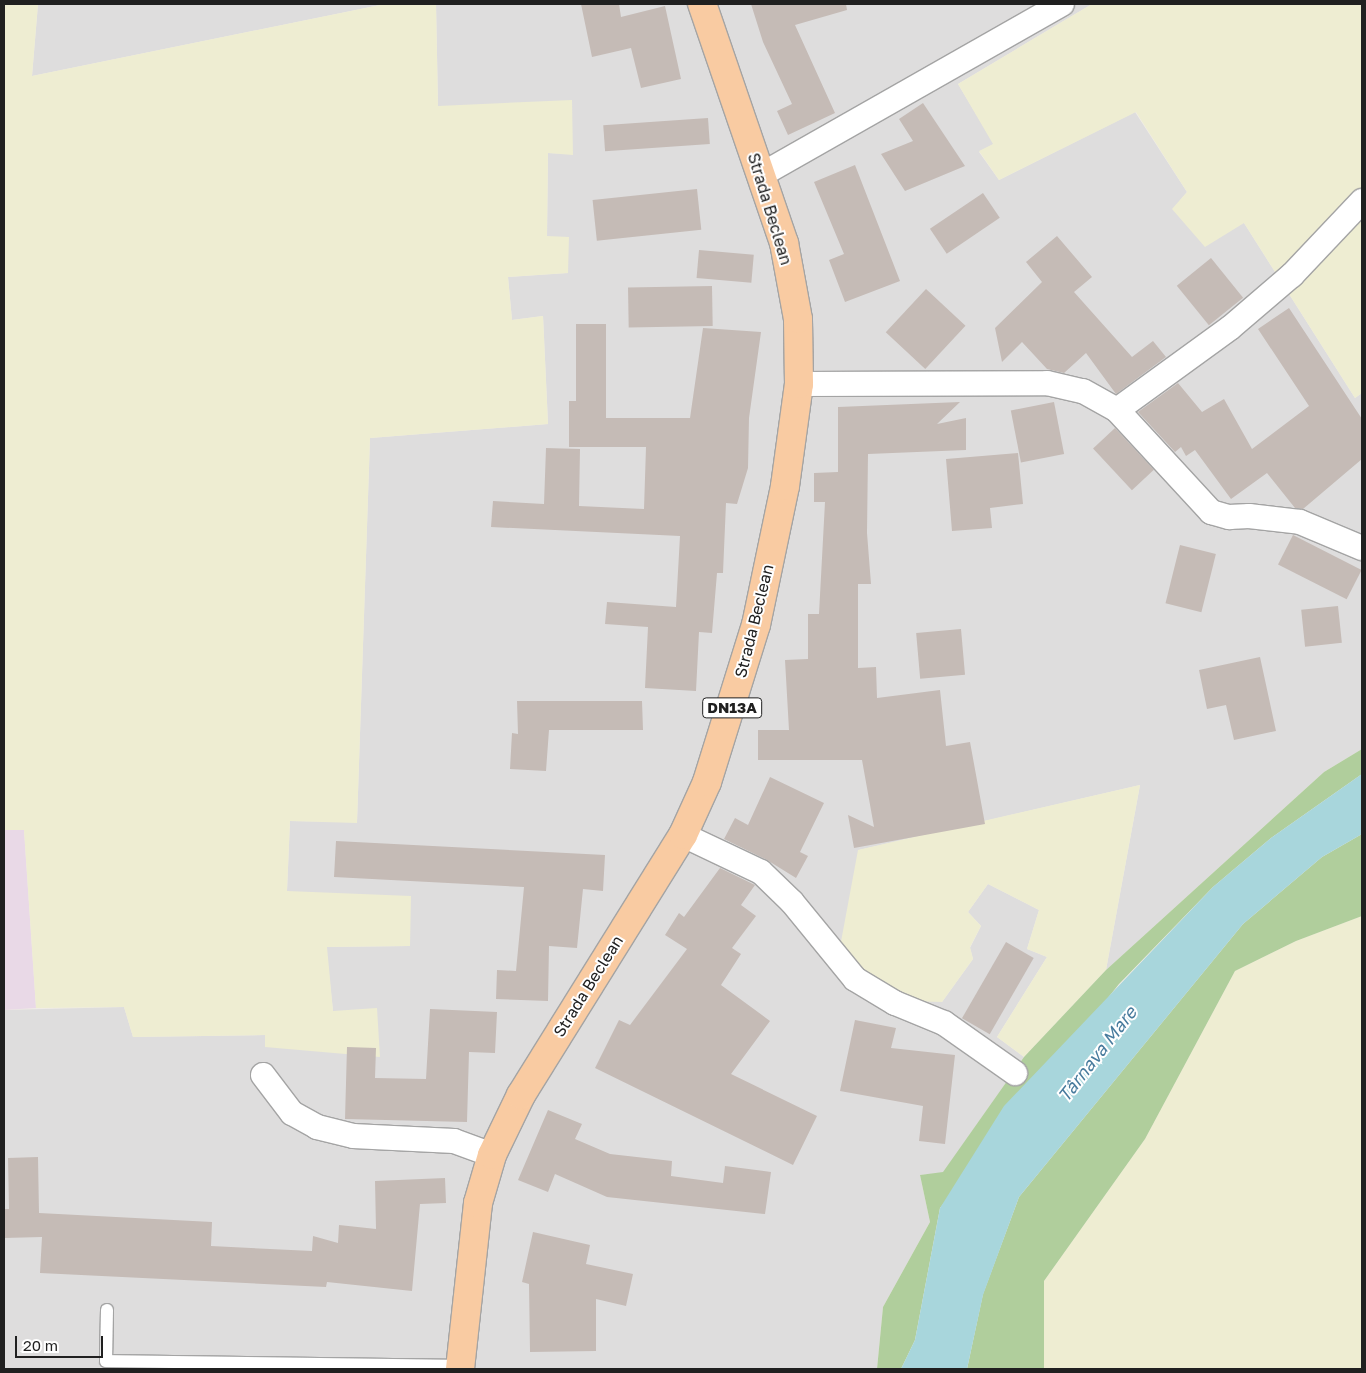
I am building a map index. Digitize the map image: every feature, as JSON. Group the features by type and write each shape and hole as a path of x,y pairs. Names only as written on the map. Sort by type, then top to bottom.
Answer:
{"main road":[{"name":"Strada Beclean","path":"460,1367 478,1203 492,1155 521,1095 683,835 708,782 756,625 785,486 799,384 798,319 784,243 702,4"}],"street":[{"path":"760,175 1062,4"},
{"path":"1117,410 1230,328 1292,275 1362,201"},
{"path":"799,384 1047,383 1083,391 1117,410 1211,512 1229,516 1249,516 1300,522 1362,548"},
{"path":"683,835 761,872 792,902 855,980 895,1003 944,1022 1015,1073"},
{"path":"264,1075 292,1113 317,1127 352,1136 454,1142 492,1155"}],"lane":[{"path":"107,1310 106,1361 460,1367"}],"shaded area":[{"path":"38,4 385,4 32,76"},
{"path":"436,4 1092,4 958,84 994,144 979,152 999,180 1135,112 1187,192 1173,209 1244,223 1355,398 1362,393 1362,749 1324,772 1106,970 1140,785 859,850 942,1002 973,959 970,948 981,926 968,912 988,884 1039,910 1027,949 1047,957 997,1037 1024,1057 943,1173 920,1175 930,1222 883,1307 877,1369 4,1369 4,1010 124,1007 133,1037 265,1035 266,1047 333,1011 326,947 409,946 287,891 290,821 357,822 370,438 548,424 543,316 512,320 508,277 567,273 547,237 548,153 573,154 438,106"},
{"path":"4,830 24,830 36,1008 4,1010"}],"green space":[{"path":"4,4 38,4 32,76 385,4 436,4 438,106 572,100 573,155 548,153 547,236 569,237 568,273 508,277 512,320 543,316 548,424 370,438 357,823 290,821 287,891 411,896 410,946 327,947 333,1011 377,1008 380,1057 265,1047 265,1035 133,1037 124,1007 36,1008 24,830 4,830"},
{"path":"1092,4 1362,4 1362,393 1355,398 1244,223 1205,247 1172,209 1187,192 1136,112 999,180 979,151 993,144 958,84"},
{"path":"1362,749 1362,774 1271,838 1213,887 1119,984 940,1208 915,1340 901,1369 877,1369 883,1307 930,1222 920,1175 943,1172 1024,1057 1106,970 1324,772"},
{"path":"1140,785 1106,970 1024,1057 997,1037 1047,957 1027,949 1039,910 988,884 968,912 981,926 970,947 973,959 942,1002 906,1001 873,978 840,947 858,850"},
{"path":"1362,834 1362,916 1296,941 1235,971 1145,1139 1044,1281 1044,1369 967,1369 983,1294 1019,1197 1243,924 1322,857"},
{"path":"1362,916 1362,1369 1044,1369 1044,1281 1145,1139 1235,971 1296,941"}],"water":[{"name":"Târnava Mare","path":"1362,774 1362,834 1322,857 1243,924 1019,1197 983,1295 967,1369 901,1369 915,1340 940,1208 1004,1106 1213,887 1271,838"}],"building":[{"path":"581,4 619,4 621,17 665,6 681,79 641,88 631,48 592,57"},
{"path":"751,4 846,4 847,10 795,25 835,113 788,135 777,111 792,104 763,42"},
{"path":"923,103 965,166 905,191 881,154 913,141 899,119"},
{"path":"708,118 710,144 605,151 603,125"},
{"path":"855,165 900,281 845,302 829,260 844,254 814,182"},
{"path":"697,189 701,230 597,241 593,200"},
{"path":"983,193 1000,218 947,254 930,229"},
{"path":"1057,236 1092,277 1074,292 1132,357 1153,341 1166,357 1116,394 1086,353 1064,373 1047,369 1022,342 1002,362 995,328 1042,282 1026,262"},
{"path":"699,250 754,255 751,283 697,278"},
{"path":"1211,258 1243,298 1209,325 1177,286"},
{"path":"712,286 713,326 629,327 628,287"},
{"path":"926,289 965,326 925,369 886,332"},
{"path":"1289,308 1362,419 1362,459 1303,509 1295,508 1267,473 1231,499 1195,450 1186,456 1181,447 1175,452 1138,412 1178,383 1202,412 1224,399 1252,449 1309,406 1258,329"},
{"path":"576,324 606,324 606,418 690,418 703,328 761,332 749,418 748,468 737,504 726,503 723,573 717,573 712,633 699,632 696,691 645,688 648,627 605,624 607,602 676,607 680,536 491,527 493,501 544,504 546,448 580,449 579,506 644,509 646,447 569,447 569,401 576,401"},
{"path":"960,402 937,424 966,418 966,450 868,454 867,533 871,584 858,584 858,668 876,667 877,698 940,690 946,746 970,742 985,824 854,848 848,815 874,827 862,760 758,760 758,730 789,730 785,660 808,659 808,614 819,614 825,502 814,502 814,473 838,472 838,407"},
{"path":"1054,402 1064,454 1021,462 1011,410"},
{"path":"1115,428 1154,470 1132,490 1093,448"},
{"path":"1018,453 1023,504 990,508 992,528 952,531 946,459"},
{"path":"1293,535 1362,570 1347,599 1278,564"},
{"path":"1180,545 1216,554 1201,612 1165,603"},
{"path":"1338,606 1342,643 1305,647 1301,610"},
{"path":"961,629 965,675 920,679 916,633"},
{"path":"1260,657 1276,731 1234,740 1226,705 1207,709 1199,670"},
{"path":"517,701 642,701 643,730 549,730 546,771 510,769 512,733 518,734"},
{"path":"770,777 824,803 800,852 808,856 796,878 767,860 724,839 735,818 748,825"},
{"path":"336,841 605,855 603,891 583,889 577,948 549,946 548,1001 496,999 497,970 516,971 524,887 334,877"},
{"path":"720,868 755,885 741,905 756,916 732,948 741,954 721,985 770,1021 731,1074 817,1116 793,1165 595,1068 619,1020 630,1025 687,949 665,935 679,913 684,917"},
{"path":"1006,942 1034,958 990,1034 962,1018"},
{"path":"430,1009 497,1012 495,1053 469,1052 467,1122 345,1119 347,1047 376,1048 375,1078 426,1079"},
{"path":"855,1020 896,1028 891,1048 955,1055 945,1144 919,1141 923,1106 840,1091"},
{"path":"548,1110 582,1124 575,1139 610,1154 672,1161 671,1176 723,1183 725,1166 771,1172 765,1214 607,1197 555,1174 548,1192 518,1180"},
{"path":"38,1157 39,1213 212,1222 211,1246 312,1251 313,1236 338,1243 339,1225 376,1229 375,1181 445,1178 446,1203 420,1204 412,1291 327,1282 326,1287 40,1273 42,1237 4,1238 4,1209 9,1209 8,1158"},
{"path":"533,1232 590,1245 586,1264 633,1274 626,1306 596,1299 596,1351 530,1352 529,1284 522,1282"}]}
